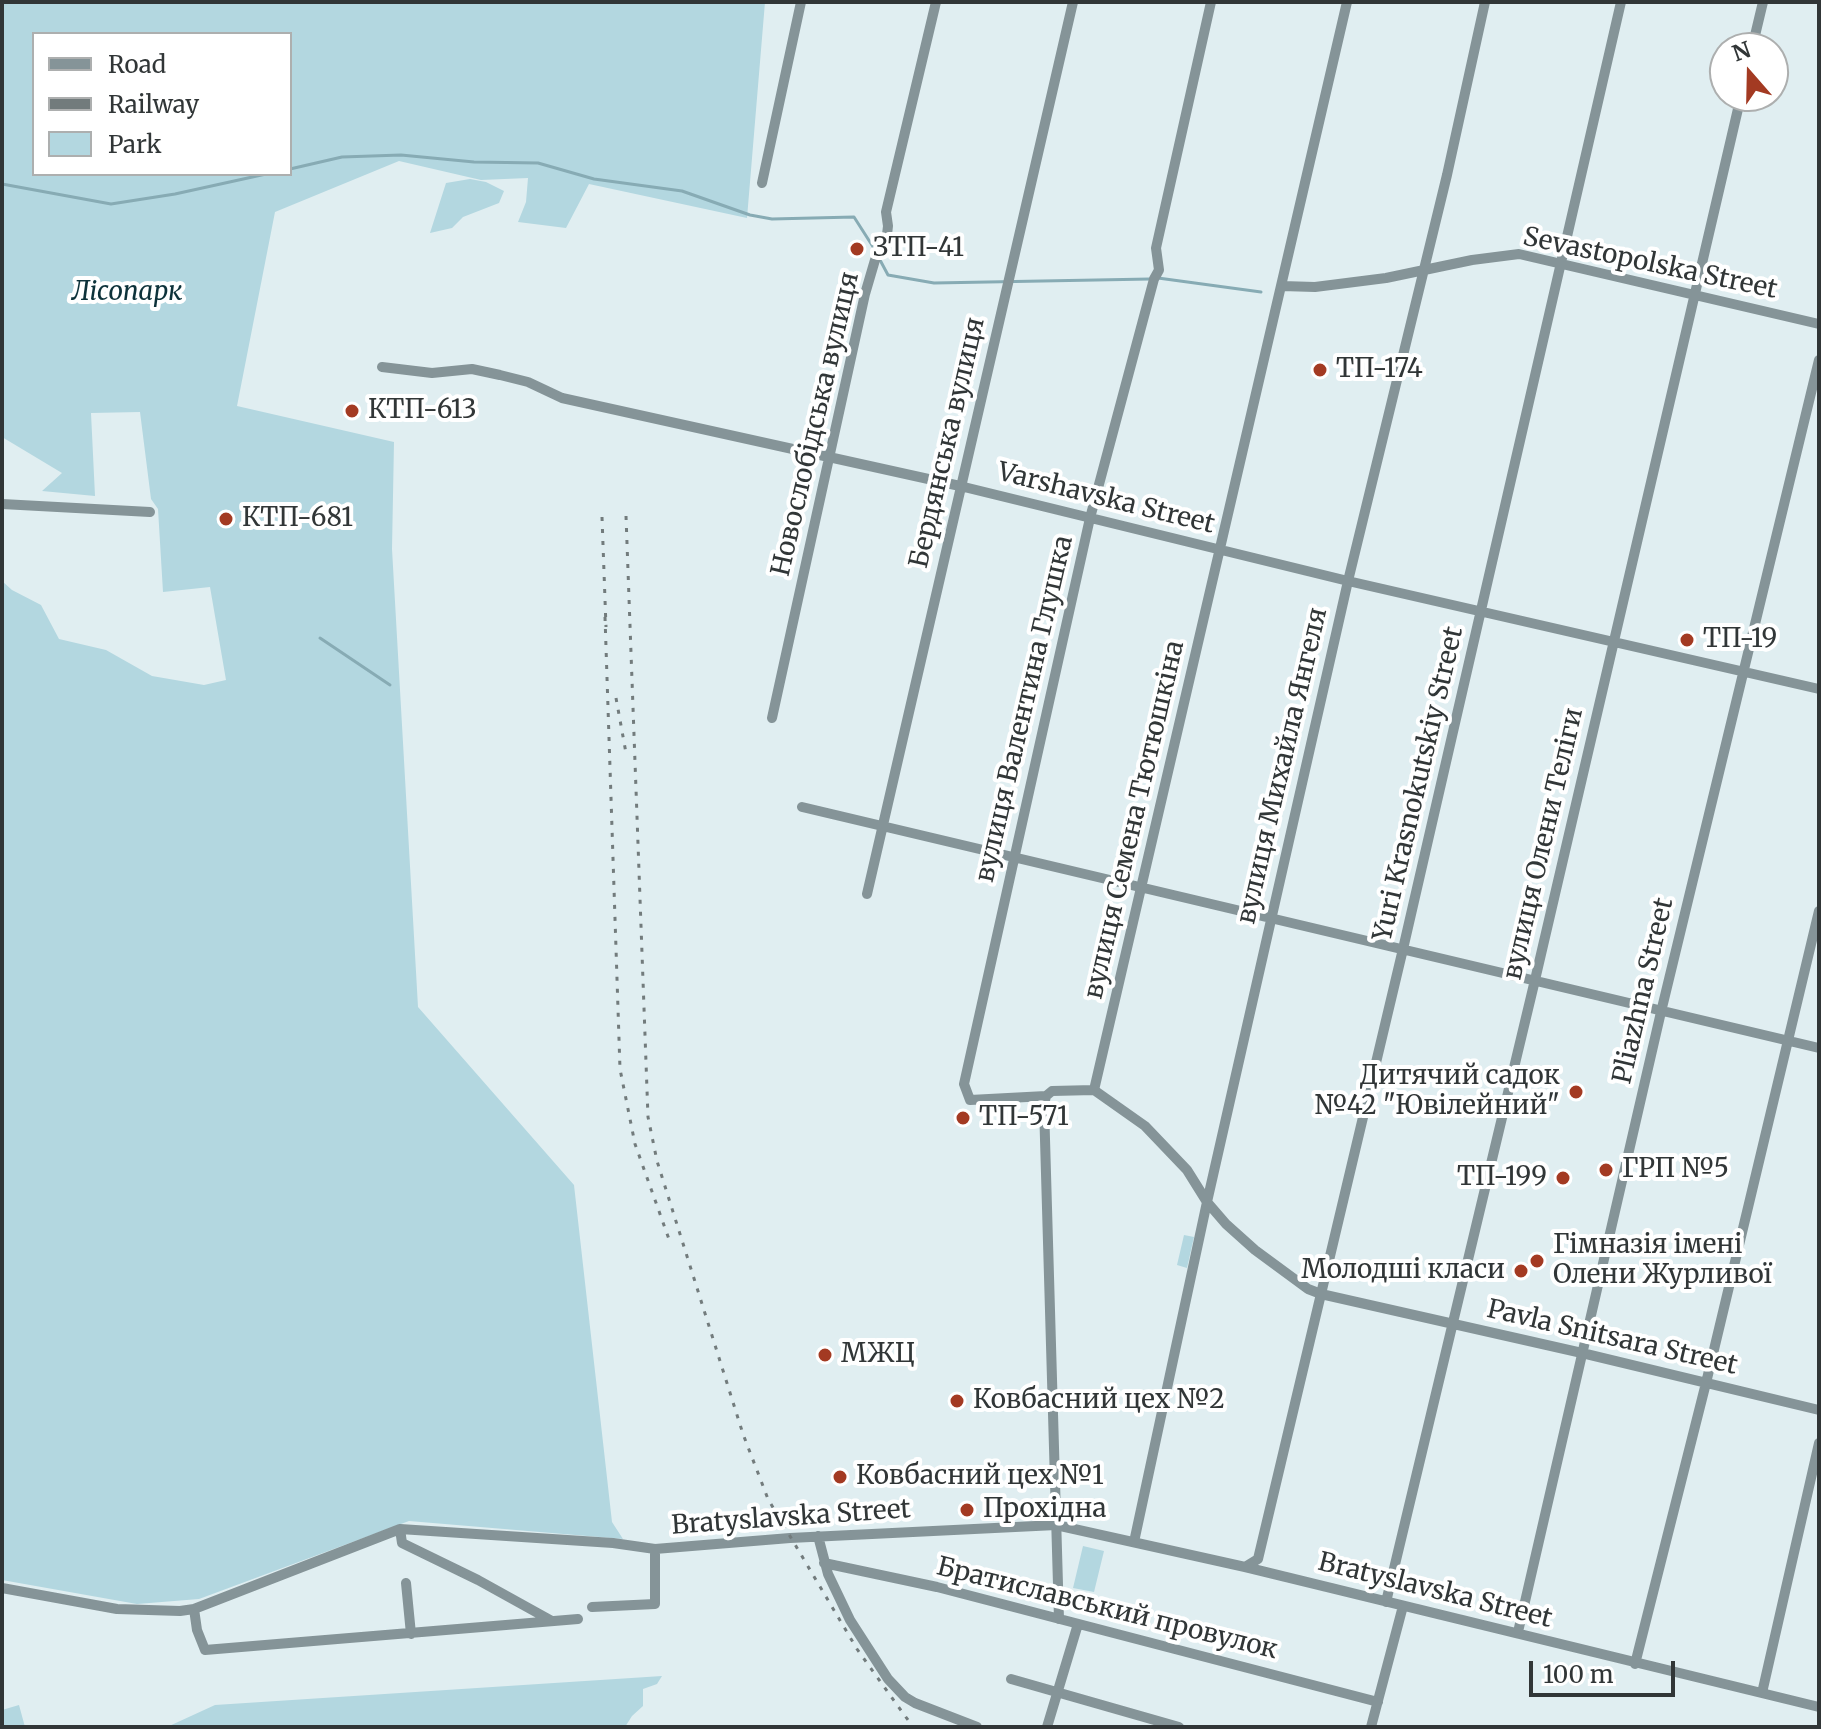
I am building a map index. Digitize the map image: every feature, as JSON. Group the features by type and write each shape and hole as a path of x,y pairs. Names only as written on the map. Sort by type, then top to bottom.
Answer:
{"street":[{"path":"762,183 801,2"},
{"name":"Новослобідська вулиця","path":"772,718 865,294 875,260 886,243 886,212 936,2"},
{"name":"Бердянська вулиця","path":"867,894 1073,2"},
{"name":"вулиця Валентина Глушка","path":"1046,1096 970,1100 964,1084 1090,518 1154,279 1159,270 1156,248 1211,2"},
{"name":"вулиця Семена Тютюшкіна","path":"1094,1090 1347,2"},
{"name":"вулиця Михайла Янгеля","path":"1134,1542 1207,1202 1348,581 1485,2"},
{"name":"Yuri Krasnokutskiy Street","path":"1245,1567 1258,1559 1403,949 1621,2"},
{"path":"1756,32 1763,2"},
{"name":"вулиця Олени Теліги","path":"1386,1602 1737,112"},
{"name":"Sevastopolska Street","path":"1282,286 1315,287 1386,278 1472,260 1519,254 1819,324"},
{"name":"Pliazhna Street","path":"1518,1632 1661,1012 1819,360"},
{"name":"Varshavska Street","path":"382,367 432,373 472,369 500,375 528,382 562,398 960,486 1348,581 1819,689"},
{"path":"2,504 150,512"},
{"path":"802,807 1819,1048"},
{"path":"1635,1664 1819,911"},
{"path":"1059,1619 1043,1115 1046,1096 1052,1091 1094,1090"},
{"name":"Pavla Snitsara Street","path":"1094,1090 1145,1126 1187,1170 1207,1202 1255,1250 1293,1280 1321,1294 1819,1410"},
{"path":"1762,1693 1819,1443"},
{"name":"Bratyslavska Street","path":"2,1588 117,1609 146,1612 194,1609 400,1529 613,1543 655,1549 818,1536 1056,1525 1518,1632 1635,1664 1819,1707"},
{"path":"400,1529 402,1543 478,1580 553,1622"},
{"path":"818,1536 824,1563 850,1620 897,1689 915,1703 977,1727"},
{"path":"592,1607 655,1604 655,1549"},
{"name":"Братиславський провулок","path":"824,1563 937,1587 1378,1702"},
{"path":"406,1583 411,1634"},
{"path":"1371,1727 1403,1606"},
{"path":"194,1609 197,1630 205,1650 578,1619"},
{"path":"1047,1727 1078,1624"},
{"path":"1011,1679 1179,1727"}],"green space":[{"name":"Лісопарк","path":"2,2 765,2 747,218 589,184 566,228 518,222 526,202 528,178 481,180 399,161 275,212 237,406 394,442 392,549 418,1007 574,1185 612,1522 623,1539 409,1521 199,1599 137,1604 2,1580 2,581 12,590 41,605 59,639 106,650 152,676 204,685 226,680 210,587 163,592 158,509 151,499 140,412 91,413 95,496 42,491 62,473 2,437"},
{"path":"470,179 486,182 504,191 499,203 463,217 452,228 430,233 446,183"},
{"path":"1184,1235 1194,1237 1187,1268 1177,1265"},
{"path":"1083,1546 1104,1551 1094,1592 1073,1588"},
{"path":"662,1676 657,1684 643,1689 643,1706 625,1727 167,1727 215,1705"},
{"path":"19,1705 25,1727 2,1727 2,1710"}],"waterway":[{"path":"292,169 342,157 401,155 474,162 538,163 594,179 682,191 750,215 772,219 854,217 877,253"},
{"path":"2,184 111,204 257,176"},
{"path":"880,260 888,275 934,283 1150,279"},
{"path":"1158,278 1261,292"},
{"path":"320,638 390,685"}],"railway":[{"path":"626,516 648,1117 657,1161 743,1434 768,1499 857,1649 913,1727"},
{"path":"602,517 606,627"},
{"path":"605,617 620,1069 635,1144 670,1242"},
{"path":"616,698 626,753"}],"place":[{"name":"ЗТП-41","path":"857,249"},
{"name":"ТП-174","path":"1320,370"},
{"name":"КТП-613","path":"352,411"},
{"name":"КТП-681","path":"226,519"},
{"name":"ТП-19","path":"1687,640"},
{"name":"Дитячий садок №42 \"Ювілейний\"","path":"1576,1092"},
{"name":"ТП-571","path":"963,1118"},
{"name":"ГРП №5","path":"1606,1170"},
{"name":"ТП-199","path":"1563,1178"},
{"name":"Гімназія імені Олени Журливої","path":"1537,1261"},
{"name":"Молодші класи","path":"1521,1271"},
{"name":"МЖЦ","path":"825,1355"},
{"name":"Ковбасний цех №2","path":"957,1401"},
{"name":"Ковбасний цех №1","path":"840,1477"},
{"name":"Прохідна","path":"967,1510"}]}
